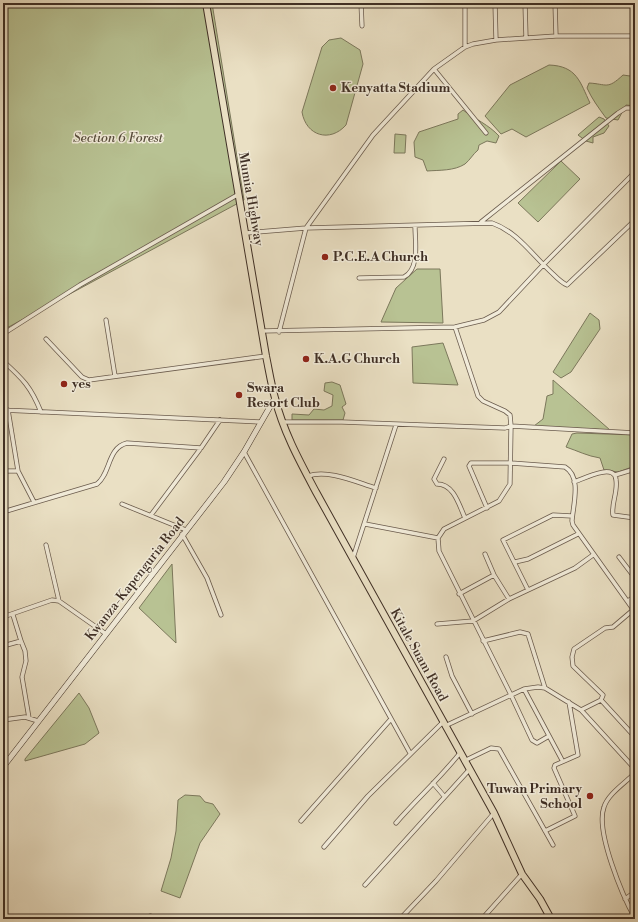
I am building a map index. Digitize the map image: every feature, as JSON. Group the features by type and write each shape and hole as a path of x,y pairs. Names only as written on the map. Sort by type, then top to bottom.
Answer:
{"highway":[{"name":"Mumia Highway","path":"206,3 266,356 275,398"},
{"name":"Kitale Suam Road","path":"275,398 283,422 308,476 494,813 522,874 540,899 551,919"}],"street":[{"path":"361,3 362,26"},
{"path":"465,3 465,47"},
{"path":"496,3 496,40"},
{"path":"525,3 526,38"},
{"path":"555,3 556,36"},
{"path":"279,332 306,228 373,135 434,69 465,47 496,40 556,36 635,36"},
{"path":"434,69 486,133"},
{"path":"481,222 618,113 626,108 635,108"},
{"path":"262,331 279,332 455,326 484,320 499,312 635,172"},
{"path":"3,334 80,285 239,194"},
{"path":"246,233 306,228 415,226 481,222 501,226 512,234 543,265 566,285 569,285 635,220"},
{"path":"359,278 404,277 408,275 411,270 415,254 415,226"},
{"path":"106,320 115,376"},
{"path":"455,326 478,396 483,401 505,411 510,415 512,426 511,463 508,490 499,501 444,529 438,538 440,555 512,695 532,740 537,743 549,736"},
{"path":"46,340 86,379 94,380 266,356"},
{"path":"3,362 28,384 34,393 41,412"},
{"name":"Kwanza-Kapenguria Road","path":"3,766 224,482 244,452 275,398"},
{"path":"3,410 261,422"},
{"path":"8,410 18,471 34,502"},
{"path":"151,515 220,420"},
{"path":"283,422 342,422 505,428 512,426 635,433"},
{"path":"353,559 396,425"},
{"path":"3,512 97,484 102,478 116,450 122,444 127,443 201,448"},
{"path":"244,452 410,753"},
{"path":"444,459 434,479 437,484 444,484 451,489 466,518"},
{"path":"487,508 470,464 473,462 565,467 570,472 574,482 572,516 573,525 634,611 613,628 605,628 574,649 572,657 573,666 603,695 601,700 581,710"},
{"path":"615,476 635,469"},
{"path":"3,471 18,471"},
{"path":"574,482 600,472 607,472 615,476 617,480 613,515 635,518"},
{"path":"308,476 316,473 338,477 376,488"},
{"path":"122,504 151,515 184,532 207,578 221,615"},
{"path":"528,590 503,540 553,515 572,516"},
{"path":"365,524 438,538"},
{"path":"515,562 528,559 578,534"},
{"path":"46,545 59,601"},
{"path":"485,554 494,575 509,599"},
{"path":"437,624 473,621 509,599 575,568 593,555"},
{"path":"619,557 635,578"},
{"path":"459,594 494,575"},
{"path":"628,601 635,596"},
{"path":"3,617 13,615 52,600 59,601 106,634"},
{"path":"13,615 25,651 26,661 22,677 29,718"},
{"path":"483,641 520,632 528,634 545,688"},
{"path":"3,646 21,641"},
{"path":"446,657 450,672 472,714"},
{"path":"324,847 368,796 410,753 444,724 472,714 524,689 538,687 545,688 581,710 635,769"},
{"path":"524,689 562,760"},
{"path":"601,700 635,738"},
{"path":"545,830 575,816 554,771 554,765 562,760 576,758 578,755 569,702"},
{"path":"3,720 29,718 38,721"},
{"path":"301,822 391,719"},
{"path":"464,761 491,748 499,749 553,845"},
{"path":"396,823 433,783 440,778 460,753"},
{"path":"365,885 469,770"},
{"path":"635,773 614,793 603,808 603,823 608,849 625,899 635,918"},
{"path":"433,783 444,796"},
{"path":"400,919 436,881 494,813"},
{"path":"482,919 522,874"},
{"path":"625,899 635,892"},
{"path":"146,919 150,916 161,919"},
{"path":"3,917 12,919"}],"green space":[{"name":"Section 6 Forest","path":"3,3 212,3 244,200 3,330"},
{"name":"Kenyatta Stadium","path":"341,38 360,50 363,64 346,125 340,131 333,134 320,134 308,127 302,112 322,47 329,40"},
{"path":"549,65 566,68 572,72 580,82 590,103 526,137 512,129 501,134 485,116 510,85"},
{"path":"635,69 635,106 626,105 618,120 606,118 595,103 587,88 589,83 607,85 618,80 623,75 630,76"},
{"path":"463,110 486,125 499,136 496,143 487,141 479,145 478,150 465,164 461,166 447,170 427,171 423,160 415,157 414,142 419,132 458,119 458,114"},
{"path":"599,117 604,119 609,126 604,133 593,137 593,143 586,141 578,135"},
{"path":"395,134 406,135 405,153 394,153"},
{"path":"561,161 580,179 538,222 518,203"},
{"path":"417,269 440,269 443,323 381,322 396,288"},
{"path":"590,313 599,320 600,329 571,372 561,378 553,372"},
{"path":"443,343 458,385 413,383 412,347"},
{"path":"553,380 610,430 534,426 543,419 547,396 553,394"},
{"path":"332,382 340,385 346,404 342,407 345,413 343,420 292,420 292,414 309,415 314,409 324,410 332,406 333,395 324,391 325,383"},
{"path":"572,434 635,435 635,466 618,472 604,470 600,458 566,447"},
{"path":"172,564 176,643 139,608"},
{"path":"79,693 89,708 99,733 85,744 25,761 25,759"},
{"path":"185,795 200,796 205,802 213,804 220,814 200,843 180,898 161,891 171,858 176,831 178,800"}],"place":[{"name":"Kenyatta Stadium","path":"333,88"},
{"name":"P.C.E.A Church","path":"325,257"},
{"name":"K.A.G Church","path":"306,359"},
{"name":"yes","path":"64,384"},
{"name":"Swara Resort Club","path":"239,395"},
{"name":"Tuwan Primary School","path":"590,796"}]}
